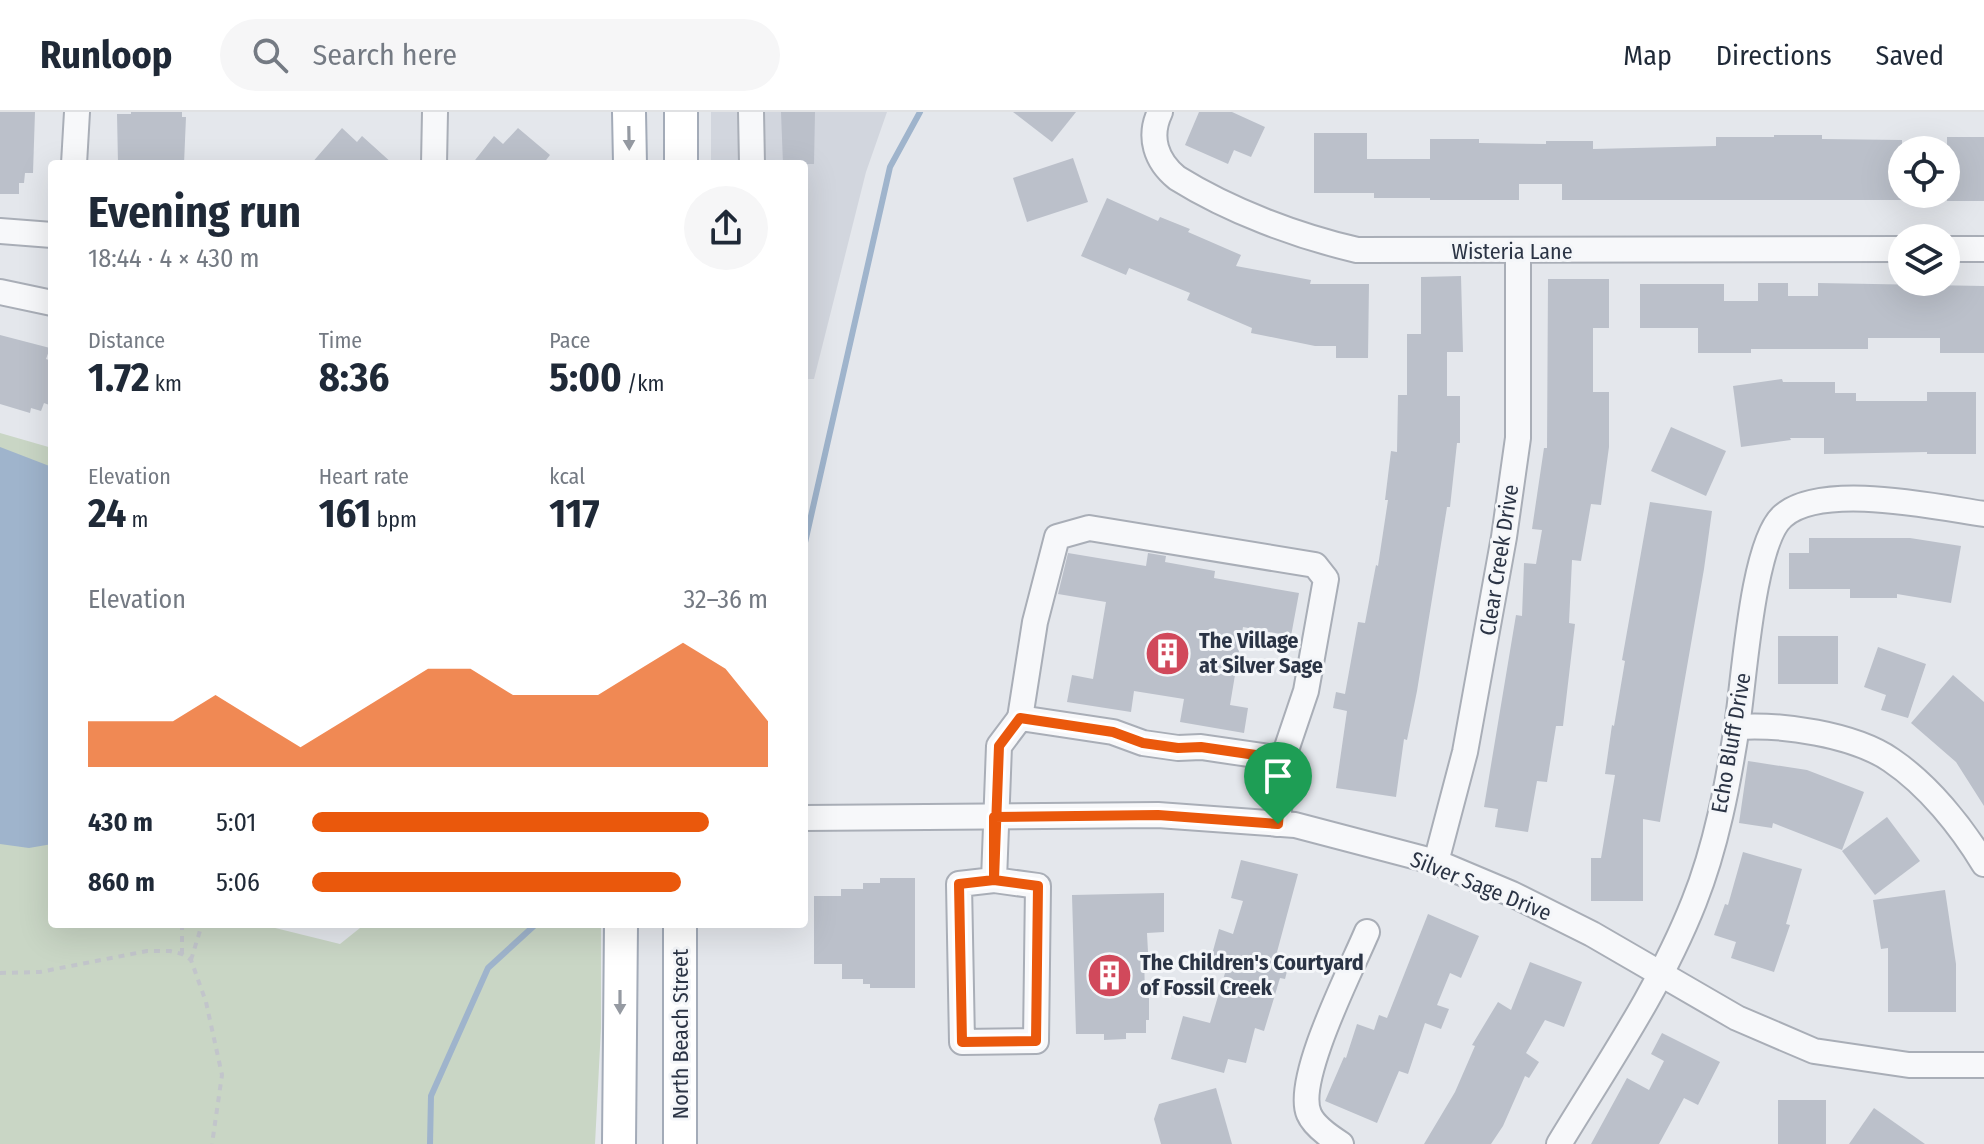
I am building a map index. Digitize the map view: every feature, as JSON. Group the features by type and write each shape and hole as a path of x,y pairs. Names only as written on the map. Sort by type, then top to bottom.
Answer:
{"main road":[{"path":"629,112 630,160"},
{"path":"681,112 681,160"},
{"path":"619,1134 621,928"},
{"name":"North Beach Street","path":"680,928 680,1142"}],"street":[{"path":"74,160 77,112"},
{"path":"434,160 435,112"},
{"path":"751,112 752,160"},
{"name":"Wisteria Lane","path":"1160,112 1154,124 1154,147 1166,170 1189,186 1319,241 1371,251 1888,249"},
{"path":"0,231 48,235"},
{"path":"1960,249 1984,249"},
{"name":"Clear Creek Drive","path":"1436,862 1465,752 1504,537 1518,438 1518,252"},
{"path":"0,292 48,302"},
{"name":"Echo Bluff Drive","path":"1559,1144 1661,976 1706,870 1737,727 1756,582 1773,527 1784,514 1805,505 1841,499 1871,499 1984,514"},
{"path":"994,880 999,746 1020,718 1035,622 1057,537 1089,528 1315,565 1326,579 1306,691 1283,759 1278,824"},
{"path":"1020,718 1113,732 1178,748 1201,747 1283,759"},
{"path":"1737,727 1765,725 1795,729 1857,744 1889,758 1913,777 1967,837 1984,864"},
{"name":"Silver Sage Drive","path":"808,818 1158,815 1295,825 1436,862 1512,894 1592,934 1737,1018 1814,1051 1909,1065 1984,1065"},
{"path":"994,880 1038,886 1036,1041 962,1042 959,884 994,880"},
{"path":"1341,1144 1309,1115 1306,1089 1311,1064 1367,932"}],"path":[{"path":"182,928 182,954"},
{"path":"201,928 191,960 206,1002 222,1075 212,1144"},
{"path":"0,973 40,972 147,951 182,954 191,960"}],"shaded area":[{"path":"711,112 887,112 866,172 814,379 808,379 808,160 711,160"}],"green space":[{"path":"0,433 48,447 48,928 275,928 340,944 360,928 601,928 601,1028 595,1144 0,1144"}],"water":[{"path":"0,447 48,465 48,845 29,848 0,844"}],"building":[{"path":"0,112 35,112 33,173 25,173 24,183 19,183 19,194 0,194"},
{"path":"182,112 182,117 186,117 184,160 118,160 117,114"},
{"path":"781,112 815,112 814,164 808,164 808,160 783,160"},
{"path":"1013,112 1076,112 1052,142"},
{"path":"1199,112 1232,112 1265,127 1251,157 1234,150 1228,164 1185,145"},
{"path":"342,128 357,142 362,136 389,160 314,160"},
{"path":"518,128 550,155 546,160 475,160 494,136 503,144"},
{"path":"1314,133 1367,133 1367,159 1430,159 1430,139 1546,144 1546,141 1593,141 1593,149 1716,146 1716,137 1774,135 1888,140 1888,200 1562,200 1562,184 1519,184 1519,200 1430,200 1374,198 1374,193 1314,193"},
{"path":"1960,137 1984,137 1984,201 1960,201"},
{"path":"1073,158 1088,202 1027,222 1013,178"},
{"path":"1107,198 1158,221 1160,217 1190,229 1188,232 1241,255 1236,266 1311,280 1310,284 1369,284 1368,358 1336,358 1336,346 1315,346 1251,333 1252,328 1187,300 1190,293 1129,268 1126,275 1081,256"},
{"path":"1461,276 1463,352 1447,352 1447,396 1460,396 1460,443 1457,443 1450,507 1447,507 1396,797 1336,788 1347,711 1333,708 1336,692 1345,694 1358,622 1365,623 1378,566 1388,500 1385,500 1391,451 1397,452 1398,395 1407,395 1407,334 1421,334 1421,277"},
{"path":"1548,279 1609,279 1609,328 1593,328 1593,392 1609,392 1609,447 1601,505 1591,504 1581,561 1572,560 1569,623 1575,624 1563,726 1556,726 1547,782 1537,781 1528,832 1495,827 1498,809 1484,807 1516,615 1522,616 1524,563 1536,564 1542,530 1532,529 1544,448 1547,448"},
{"path":"1758,283 1788,283 1788,296 1818,296 1818,283 1888,284 1888,296 1960,296 1960,286 1984,286 1984,353 1940,353 1940,338 1868,338 1868,349 1751,349 1751,353 1698,353 1698,328 1640,328 1640,284 1724,284 1724,301 1758,301"},
{"path":"0,335 48,347 48,404 44,403 41,411 31,408 30,413 0,404"},
{"path":"1782,379 1783,382 1835,382 1835,393 1856,393 1856,401 1927,401 1927,392 1976,392 1976,454 1824,454 1824,438 1790,438 1741,447 1733,386"},
{"path":"1671,427 1726,451 1706,496 1651,471"},
{"path":"1650,502 1712,511 1704,569 1660,822 1643,819 1643,901 1591,901 1591,858 1601,858 1615,775 1605,774"},
{"path":"1809,538 1910,538 1961,546 1951,603 1897,594 1897,598 1850,598 1850,589 1789,589 1789,553 1809,553"},
{"name":"The Village at Silver Sage","path":"1068,553 1146,566 1148,553 1166,556 1165,562 1215,571 1214,578 1299,593 1291,636 1243,627 1230,705 1248,708 1244,733 1180,722 1184,699 1134,691 1131,712 1067,702 1072,675 1093,679 1106,602 1058,594"},
{"path":"1778,636 1838,636 1838,684 1778,684"},
{"path":"1878,647 1926,664 1908,718 1881,710 1886,695 1864,687"},
{"path":"1953,675 1984,702 1984,806 1956,762 1911,723"},
{"path":"1748,761 1807,770 1864,792 1842,850 1773,823 1772,828 1739,823"},
{"path":"1887,817 1920,861 1875,895 1842,851"},
{"path":"1743,852 1802,869 1786,924 1790,925 1774,972 1731,958 1736,942 1714,935 1725,904 1728,905"},
{"path":"1241,860 1298,874 1277,952 1291,956 1285,979 1280,978 1264,1031 1255,1028 1246,1063 1228,1059 1224,1073 1171,1059 1183,1016 1210,1023 1228,963 1211,958 1219,929 1233,934 1243,901 1231,898"},
{"path":"880,878 915,878 915,988 870,988 870,984 863,984 863,979 842,979 842,964 814,964 814,896 841,896 841,889 863,889 863,883 880,883"},
{"path":"1945,890 1956,964 1956,1012 1888,1012 1888,948 1881,949 1873,900"},
{"name":"The Children's Courtyard of Fossil Creek","path":"1164,893 1164,932 1147,933 1148,952 1144,952 1145,998 1149,998 1146,1033 1126,1033 1126,1039 1104,1040 1104,1034 1076,1034 1072,895"},
{"path":"1428,914 1479,936 1461,978 1450,973 1437,1005 1449,1009 1441,1029 1425,1023 1408,1074 1399,1071 1377,1123 1325,1101 1346,1058 1357,1024 1374,1030 1379,1015 1387,1018"},
{"path":"1530,962 1582,982 1564,1027 1545,1020 1526,1053 1539,1062 1529,1078 1525,1076 1503,1126 1491,1144 1424,1144 1455,1092 1475,1046 1472,1045 1498,1002 1511,1010"},
{"path":"1662,1033 1720,1062 1698,1105 1684,1098 1659,1144 1591,1144 1627,1078 1649,1090 1664,1061 1651,1054"},
{"path":"1216,1088 1232,1144 1161,1144 1154,1119 1159,1104"},
{"path":"1778,1100 1826,1100 1826,1144 1778,1144"},
{"path":"1874,1108 1925,1144 1849,1144"}],"waterway":[{"path":"808,529 890,167 920,112"},
{"path":"430,1144 431,1096 488,968 532,928"}],"place":[{"name":"The Village at Silver Sage","path":"1168,653"},
{"name":"The Children's Courtyard of Fossil Creek","path":"1109,975"}],"route":[{"path":"1278,824 1158,815 994,817 994,880 1038,886 1036,1041 962,1042 959,884 994,880 994,817 999,746 1020,718 1113,732 1143,743 1178,748 1201,747 1283,759 1278,824"}]}
